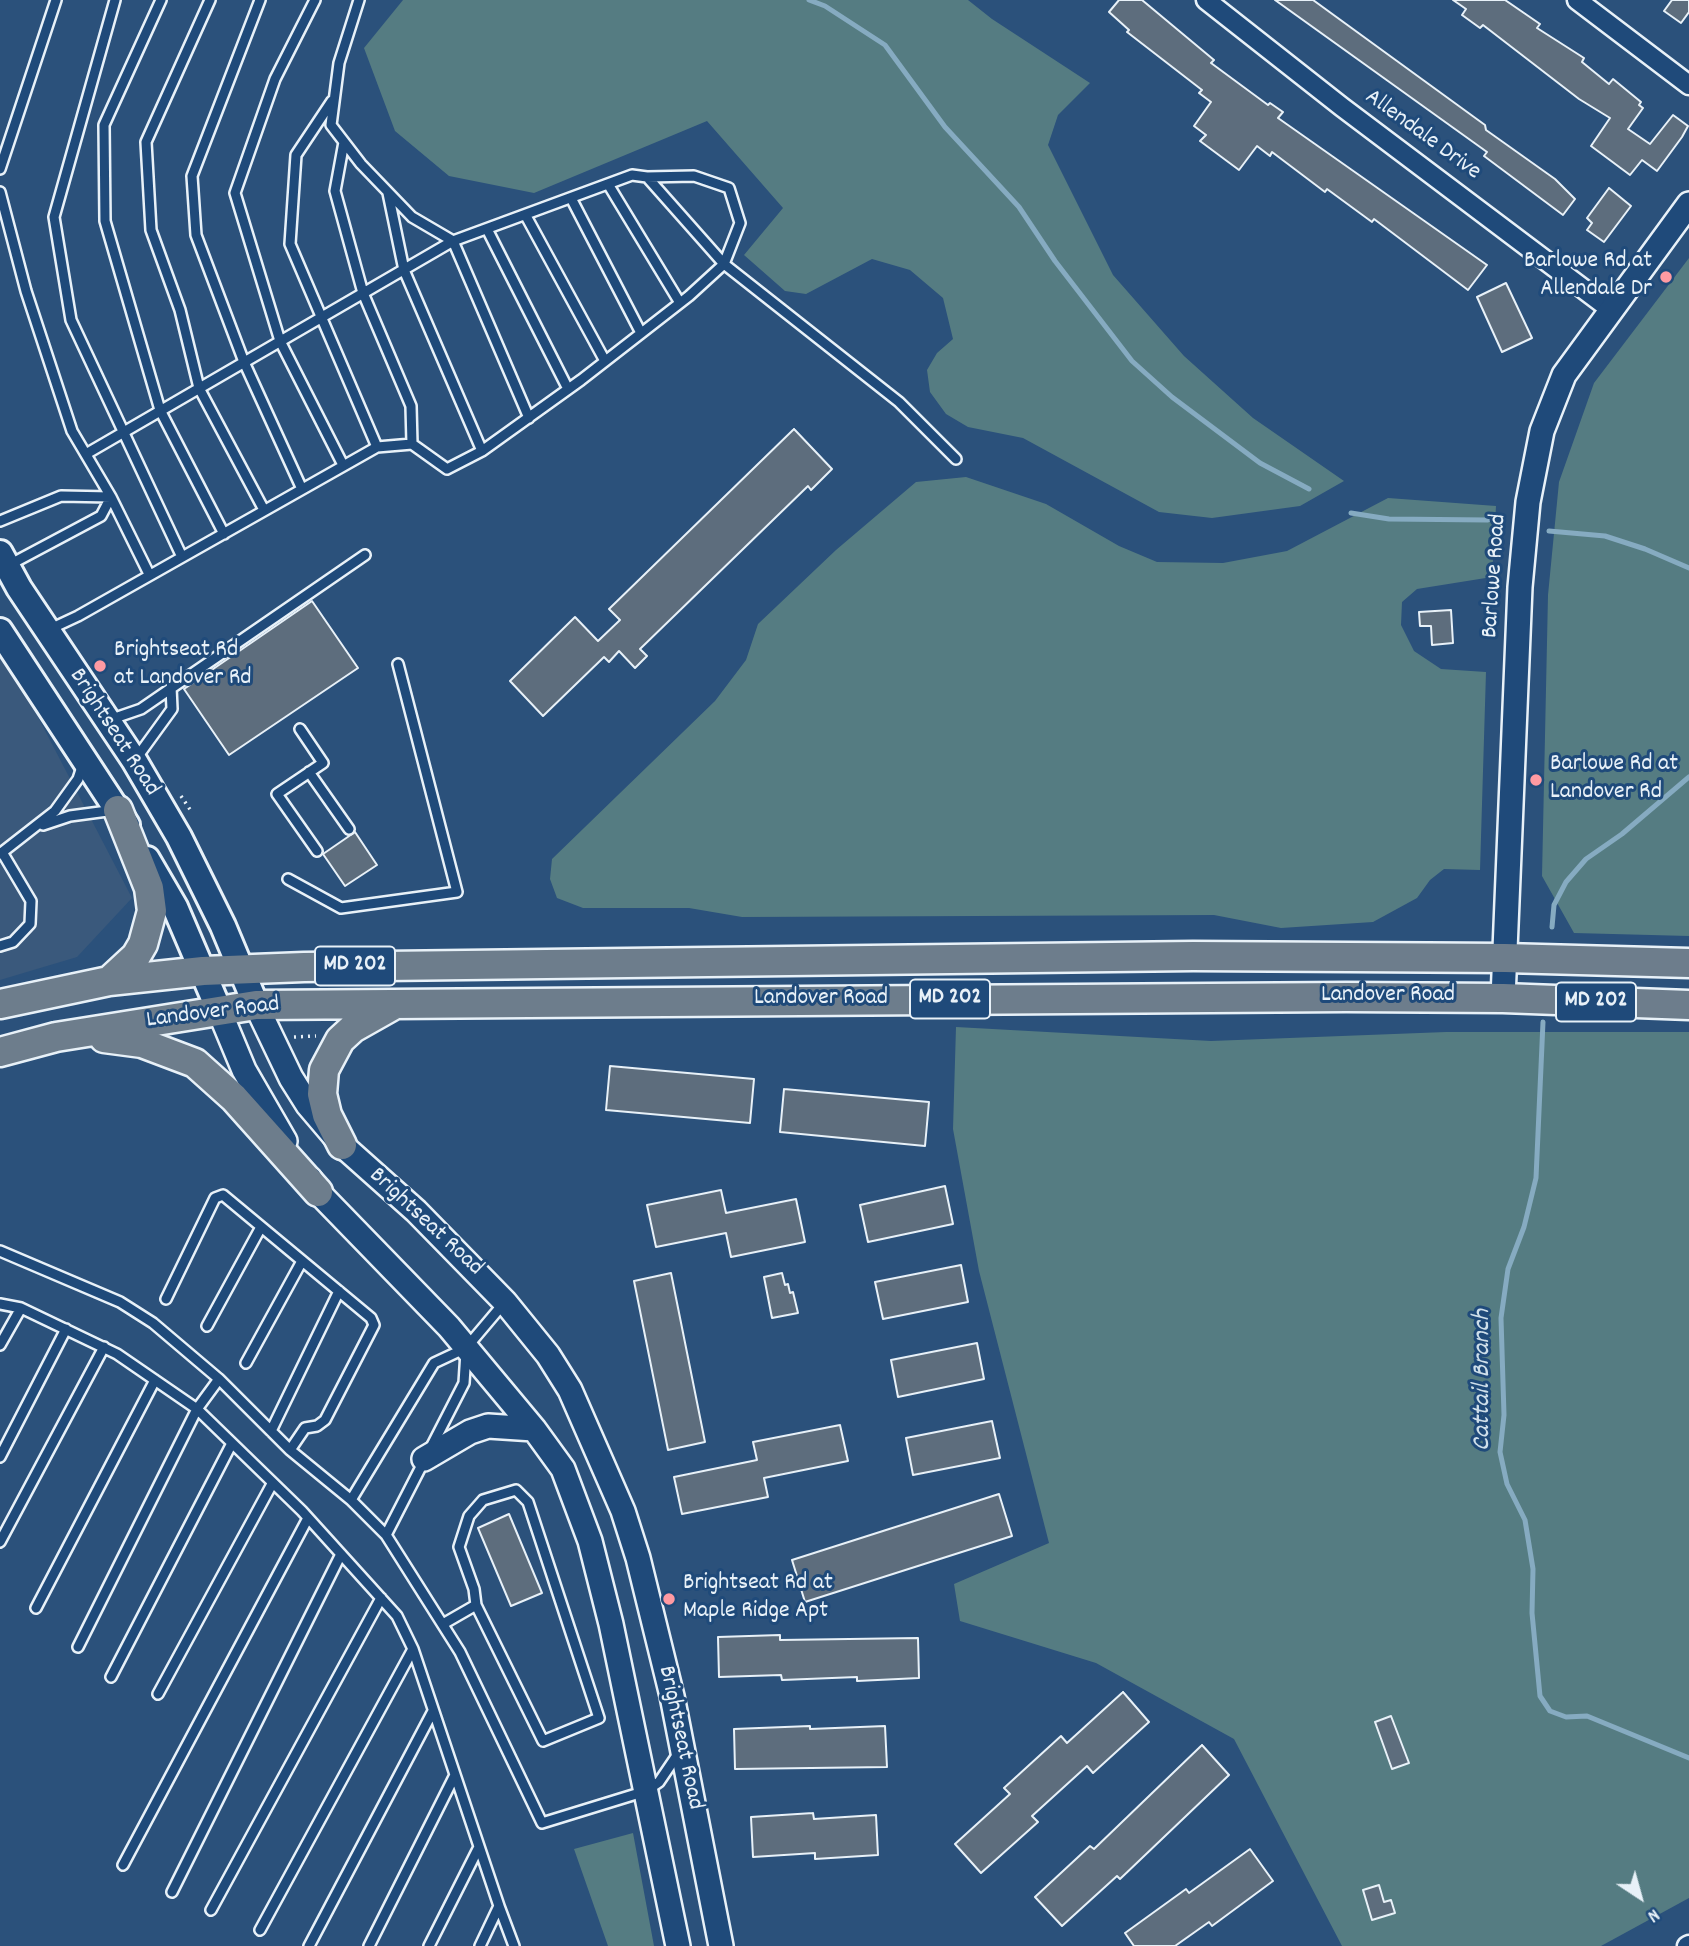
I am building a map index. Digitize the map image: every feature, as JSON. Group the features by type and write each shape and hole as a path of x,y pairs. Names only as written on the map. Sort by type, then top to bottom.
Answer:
{"main road":[{"name":"Brightseat Road","path":"4,560 46,631 134,760 188,853 256,1005"},
{"name":"Brightseat Road","path":"0,631 118,810 175,907 219,1010"},
{"path":"109,981 136,956 143,944 152,911 149,888 118,810"},
{"name":"Landover Road","path":"0,1004 109,981 241,969 660,961 1193,956 1505,958 1689,963"},
{"name":"Landover Road","path":"0,1052 56,1037 256,1005 1503,998 1689,1005"},
{"path":"342,1145 327,1115 322,1094 324,1070 340,1040 353,1028 397,1004"},
{"path":"56,1037 142,1043 195,1063 234,1098 318,1192"}],"street":[{"name":"Allendale Drive","path":"1206,0 1342,107 1610,309"},
{"path":"1577,0 1689,85"},
{"name":"Barlowe Road","path":"1503,998 1516,664 1528,502 1542,431 1564,375 1689,204"},
{"name":"Brightseat Road","path":"256,1005 291,1079 342,1145 416,1211 505,1302 548,1355 570,1390 623,1511 652,1613 721,1946"},
{"name":"Brightseat Road","path":"219,1010 244,1070 263,1106 318,1192 466,1348 534,1429 563,1469 590,1541 678,1946"},
{"path":"424,1459 470,1432 488,1426 534,1429"}],"lane":[{"path":"0,169 56,0"},
{"path":"116,0 54,217 71,320 182,557"},
{"path":"160,0 104,125 105,221 160,410 223,534"},
{"path":"211,0 146,142 152,230 180,310 199,388 264,510"},
{"path":"260,0 192,176 196,235 244,362 301,487"},
{"path":"315,0 275,79 235,193 280,341 343,465"},
{"path":"359,0 339,63 331,125 412,217 453,241 529,418"},
{"path":"335,96 296,155 290,244 377,447"},
{"path":"344,142 335,191 363,293 411,405 412,444"},
{"path":"46,631 377,447 412,444 447,469 482,451 568,390 680,303 724,264 740,223 729,188 694,176 632,175 453,241 86,454"},
{"path":"647,177 724,264 899,401 956,459"},
{"path":"608,184 680,303"},
{"path":"387,191 404,270 482,451"},
{"path":"0,192 26,291 72,430 111,497 149,574"},
{"path":"571,198 641,333"},
{"path":"526,216 605,361"},
{"path":"487,229 568,390"},
{"path":"0,521 61,496 111,497"},
{"path":"4,560 101,516 111,497"},
{"path":"107,721 141,709 365,555"},
{"path":"288,879 341,908 457,892 398,664"},
{"path":"134,760 172,709 171,687"},
{"path":"300,729 323,763 277,794 317,851"},
{"path":"0,946 13,942 30,925 31,901 1,853 38,827 66,796 78,779 85,758"},
{"path":"309,772 349,829"},
{"path":"38,827 70,816 118,810"},
{"path":"166,1299 215,1198 223,1195 371,1318 374,1325 325,1420 305,1428 290,1450"},
{"path":"207,1326 261,1227"},
{"path":"0,1251 120,1302 153,1323 219,1379 290,1450 351,1500 386,1535 460,1652 542,1823 646,1791 659,1782 682,1748"},
{"path":"246,1363 302,1261"},
{"path":"271,1431 339,1291"},
{"path":"351,1500 434,1363 466,1348 505,1302"},
{"path":"0,1304 21,1308 103,1347 197,1409 230,1445 308,1518 397,1616 413,1649 514,1946"},
{"path":"0,1345 21,1308"},
{"path":"0,1457 66,1329"},
{"path":"0,1542 103,1347"},
{"path":"386,1535 464,1383 466,1348"},
{"path":"78,1647 197,1409 219,1379"},
{"path":"36,1608 155,1380"},
{"path":"111,1677 230,1445"},
{"path":"158,1694 272,1484"},
{"path":"516,1490 528,1502 599,1718 542,1741 476,1605 474,1589 460,1547 469,1517 483,1500 516,1490"},
{"path":"122,1865 308,1518"},
{"path":"172,1892 341,1554"},
{"path":"211,1910 381,1598"},
{"path":"443,1624 476,1605"},
{"path":"260,1930 413,1649"},
{"path":"309,1946 433,1711"},
{"path":"369,1946 455,1775"},
{"path":"429,1946 479,1847"},
{"path":"480,1946 499,1906"}],"path":[{"path":"181,796 191,811"},
{"path":"302,1031 303,1037"}],"shaded area":[{"path":"0,644 132,898 77,957 0,980"}],"green space":[{"path":"403,0 968,0 992,19 1090,83 1058,115 1048,145 1113,275 1184,356 1253,418 1344,481 1300,506 1212,518 1159,512 1023,438 968,427 946,414 930,392 927,370 937,353 953,339 943,298 910,270 872,259 806,294 785,291 744,255 783,208 707,121 534,193 449,176 395,131 364,48"},
{"path":"1689,258 1689,936 1574,933 1542,876 1548,595 1559,482 1594,383"},
{"path":"966,477 1046,504 1119,546 1157,562 1223,563 1287,551 1388,498 1496,506 1492,577 1417,589 1402,602 1401,625 1414,651 1441,669 1486,672 1480,870 1444,869 1430,880 1417,898 1373,922 1281,928 1214,915 742,917 689,908 583,908 557,898 550,879 552,859 715,701 746,660 758,624 836,550 916,482"},
{"path":"956,1027 1211,1041 1446,1032 1689,1032 1689,1898 1601,1946 1342,1946 1234,1739 1096,1663 960,1621 954,1584 1049,1543 979,1271 953,1129"},
{"path":"633,1833 654,1946 608,1946 574,1849"}],"building":[{"path":"1119,0 1142,0 1214,60 1211,63 1268,105 1270,103 1283,112 1278,118 1487,265 1468,290 1374,219 1372,222 1327,189 1325,192 1272,152 1270,156 1257,146 1239,170 1200,141 1206,135 1194,126 1211,102 1199,93 1202,90 1127,32 1129,30 1109,12"},
{"path":"1275,0 1313,0 1485,125 1486,130 1555,179 1575,199 1563,215 1484,156 1487,152"},
{"path":"1453,0 1505,0 1540,24 1537,28 1584,58 1582,62 1609,84 1613,79 1641,102 1639,105 1643,108 1628,129 1650,144 1673,115 1688,126 1682,137 1657,171 1642,160 1630,175 1591,146 1610,118 1579,99 1483,25 1480,28 1462,15 1466,9"},
{"path":"1672,0 1689,0 1689,12 1681,23 1664,11"},
{"path":"1609,188 1631,206 1604,242 1587,230 1592,223 1587,218"},
{"path":"1506,283 1532,338 1502,352 1477,297"},
{"path":"794,429 832,469 811,490 808,486 640,649 647,656 635,668 619,651 609,662 604,657 543,716 510,681 575,617 598,641 620,620 609,609"},
{"path":"312,601 358,668 229,755 184,689"},
{"path":"1451,610 1453,643 1432,645 1431,626 1420,626 1419,612"},
{"path":"355,832 377,865 345,886 323,854"},
{"path":"610,1066 754,1079 750,1123 606,1110"},
{"path":"784,1089 929,1102 925,1146 780,1132"},
{"path":"945,1186 953,1224 868,1242 860,1205"},
{"path":"721,1190 726,1213 796,1199 805,1242 731,1257 726,1233 656,1247 647,1205"},
{"path":"961,1265 968,1302 883,1319 875,1282"},
{"path":"671,1273 705,1442 668,1450 634,1281"},
{"path":"782,1273 785,1285 788,1284 790,1293 793,1292 798,1313 772,1318 764,1277"},
{"path":"977,1343 984,1379 898,1397 891,1360"},
{"path":"992,1421 1000,1458 913,1475 906,1438"},
{"path":"840,1425 848,1461 764,1478 768,1497 682,1514 674,1477 757,1460 753,1442"},
{"path":"999,1494 1012,1536 805,1602 792,1560"},
{"path":"509,1514 542,1593 511,1606 478,1528"},
{"path":"780,1635 780,1640 918,1638 919,1678 857,1681 857,1677 782,1680 781,1675 719,1677 718,1637"},
{"path":"1123,1692 1149,1722 1093,1773 1087,1766 1032,1816 1038,1822 981,1873 955,1844 1010,1794 1004,1788 1061,1736 1067,1743"},
{"path":"1391,1716 1409,1763 1392,1769 1375,1722"},
{"path":"810,1726 810,1729 885,1726 887,1767 735,1769 734,1729"},
{"path":"1202,1745 1229,1775 1120,1879 1117,1876 1062,1926 1035,1897 1090,1846 1094,1849"},
{"path":"813,1813 814,1819 876,1815 878,1855 815,1859 815,1853 753,1857 751,1817"},
{"path":"1250,1849 1273,1881 1212,1926 1209,1922 1175,1946 1134,1946 1125,1933 1186,1889 1189,1893"},
{"path":"1379,1885 1384,1902 1391,1900 1395,1913 1372,1920 1363,1890"}],"waterway":[{"path":"809,0 825,6 885,45 945,127 1019,207 1055,261 1132,361 1172,397 1260,463 1309,489"},
{"path":"1351,513 1389,519 1488,520"},
{"path":"1549,531 1605,536 1689,568"},
{"name":"Cattail Branch","path":"1552,927 1554,905 1566,882 1586,859 1622,834 1689,777"},
{"name":"Cattail Branch","path":"1543,1022 1536,1178 1524,1227 1508,1269 1501,1318 1504,1415 1500,1452 1507,1484 1525,1520 1533,1569 1532,1613 1540,1696 1550,1711 1566,1717 1587,1716 1689,1758"}],"place":[{"name":"Barlowe Rd at Allendale Dr","path":"1666,277"},
{"name":"Brightseat Rd at Landover Rd","path":"100,666"},
{"name":"Barlowe Rd at Landover Rd","path":"1536,780"},
{"name":"Brightseat Rd at Maple Ridge Apt","path":"669,1599"}]}
